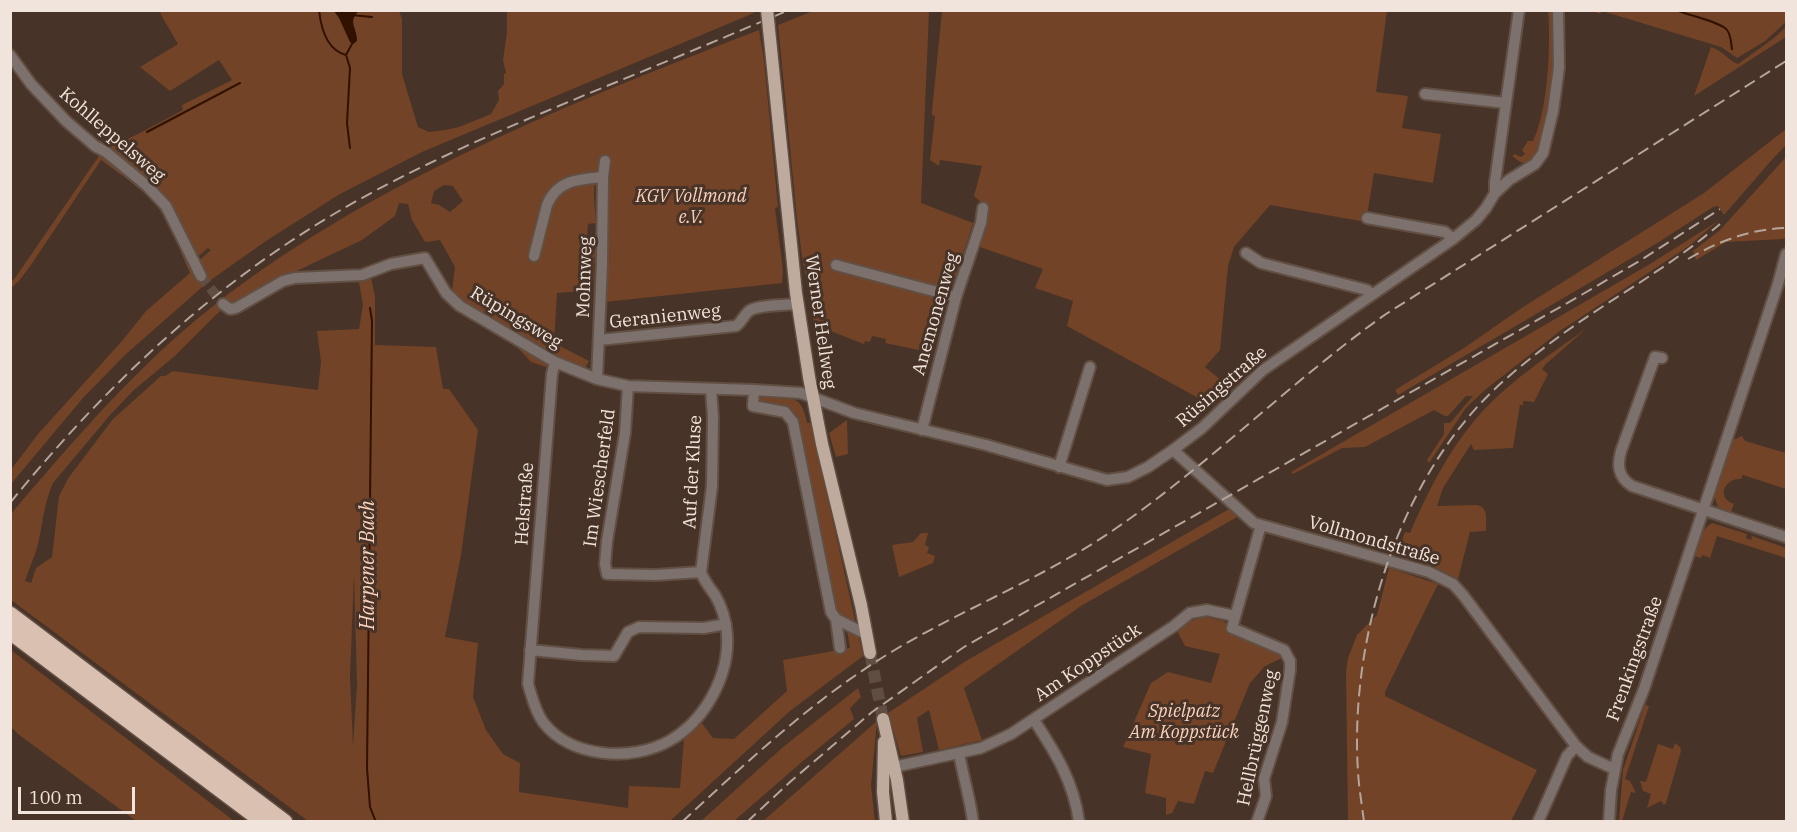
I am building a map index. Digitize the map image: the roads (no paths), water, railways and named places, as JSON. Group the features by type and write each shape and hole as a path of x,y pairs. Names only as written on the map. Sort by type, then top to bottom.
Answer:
{"highway":[{"path":"10,614 285,822"},
{"path":"10,632 263,822"}],"main road":[{"name":"Werner Hellweg","path":"767,10 798,304 812,398 870,653"},
{"path":"886,822 883,792 888,767"},
{"path":"888,767 903,822"}],"street":[{"name":"Rüsingstraße","path":"812,398 854,413 986,445 1107,480 1128,477 1148,467 1202,428 1263,370 1453,239 1476,220 1486,208 1495,193 1519,10"},
{"path":"1495,193 1509,180 1535,164 1543,153 1553,111 1559,67 1558,10"},
{"name":"Kohlleppelsweg","path":"10,55 31,84 66,121 94,146 106,152 147,186 166,206 201,276"},
{"path":"1425,94 1506,103"},
{"name":"Mohnweg","path":"597,379 605,161"},
{"path":"534,256 550,198 557,189 574,180 603,177"},
{"name":"Anemonenweg","path":"922,430 956,297 981,223 983,208"},
{"path":"1367,218 1446,232 1453,239"},
{"path":"1246,253 1261,263 1367,290 1371,294"},
{"name":"Frenkingstraße","path":"1609,822 1614,769 1644,689 1779,284 1786,254"},
{"name":"Rüpingsweg","path":"227,306 243,306 283,281 295,278 362,275 391,264 425,258 446,293 460,306 555,362 597,379 628,386 801,393 812,398"},
{"path":"836,265 956,297"},
{"name":"Geranienweg","path":"599,340 736,326 752,310 798,304"},
{"path":"1662,358 1654,357 1621,451 1618,462 1619,472 1623,479 1632,486 1786,537"},
{"name":"Helstraße","path":"555,362 552,374 528,684 532,701 542,721 559,737 580,748 628,753 650,749 668,742 690,725 704,710 722,676 727,657 726,624 716,597 701,572"},
{"path":"1059,467 1090,367"},
{"name":"Im Wiescherfeld","path":"628,386 625,434 606,553 606,571 608,574 656,575 701,572"},
{"name":"Auf der Kluse","path":"701,572 712,486 711,389"},
{"path":"754,390 753,406 785,412 793,422 831,612 836,619 840,648"},
{"name":"Vollmondstraße","path":"1173,450 1254,523 1423,570 1438,575 1453,584 1505,649 1576,746 1588,757 1614,769"},
{"path":"1234,620 1261,525"},
{"name":"Am Koppstück","path":"888,767 959,753 993,743 1034,720 1190,613 1207,610 1234,620"},
{"path":"836,619 866,634"},
{"name":"Hellbrüggenweg","path":"1234,620 1232,628 1284,650 1290,661 1289,684 1282,722 1264,779 1266,796 1257,822"},
{"path":"530,650 614,656 628,632 639,627 704,628 726,624"},
{"path":"1034,720 1056,753 1066,774 1079,822"},
{"path":"1538,822 1567,756 1576,746"},
{"path":"959,753 973,822"}],"waterway":[{"name":"Harpener Bach","path":"319,10 326,38 334,49 346,55"},
{"path":"1676,10 1724,27 1729,34 1732,49"},
{"path":"351,15 372,17"},
{"name":"Harpener Bach","path":"346,55 353,42"},
{"name":"Harpener Bach","path":"346,55 350,68 347,123 350,148"},
{"path":"147,132 240,83"},
{"name":"Harpener Bach","path":"370,308 372,321 367,768 370,807 376,822"}],"tunnel":[{"path":"201,276 223,304"},
{"path":"870,653 883,719"}],"railway":[{"path":"10,503 83,419 161,342 203,306 292,240 369,194 460,149 789,10"},
{"path":"682,822 783,731 864,669 920,635 1059,564 1112,531 1182,479 1317,367 1386,314 1786,61"},
{"path":"747,822 872,712 964,647 1583,294 1720,209"},
{"path":"1364,822 1358,772 1357,719 1363,665 1373,611 1389,558 1411,507 1438,459 1470,415 1507,378 1567,331 1678,256 1720,224"},
{"path":"1688,259 1735,237 1786,228"}],"park label":[{"name":"KGV Vollmond e.V.","path":"691,207"},
{"name":"Spielpatz Am Koppstück","path":"1184,722"}]}
